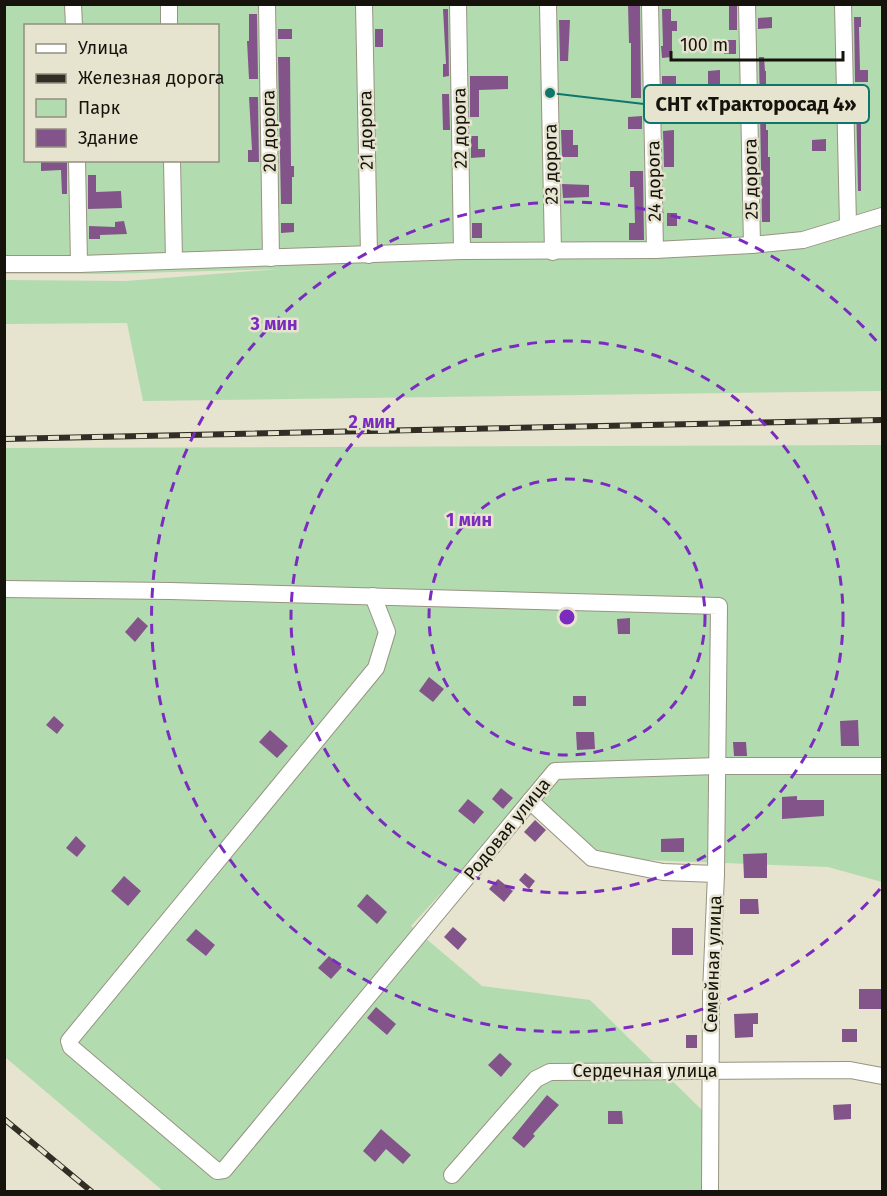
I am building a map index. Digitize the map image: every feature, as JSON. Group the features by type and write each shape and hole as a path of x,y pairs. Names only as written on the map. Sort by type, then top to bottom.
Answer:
{"street":[{"path":"73,4 74,24"},
{"path":"169,4 169,24"},
{"name":"20 дорога","path":"267,4 271,258"},
{"name":"21 дорога","path":"364,4 369,255"},
{"name":"22 дорога","path":"458,4 462,251"},
{"name":"23 дорога","path":"548,4 553,252"},
{"name":"24 дорога","path":"650,4 655,250"},
{"name":"25 дорога","path":"747,4 752,245"},
{"path":"843,4 848,225"},
{"path":"76,162 79,264"},
{"path":"172,162 174,260"},
{"path":"4,264 79,264 462,251 655,250 752,245 802,240 882,216"},
{"path":"4,589 719,606 716,874"},
{"name":"Родовая улица","path":"373,596 387,632 376,668 69,1041 71,1047 218,1171 224,1170 343,1029 555,771 718,766 882,766"},
{"name":"Семейная улица","path":"530,801 592,858 663,872 716,874 711,993 710,1191"},
{"name":"Сердечная улица","path":"452,1175 536,1079 550,1072 850,1070 882,1076"}],"green space":[{"path":"5,5 882,5 882,391 143,401 127,323 5,324 5,280 126,281 280,269 5,274"},
{"path":"882,445 882,882 828,867 592,858 528,799 411,926 482,986 590,1000 706,1114 704,1191 163,1191 5,1057 4,448"}],"building":[{"path":"628,4 640,4 641,98 631,98"},
{"path":"729,4 737,4 737,30 729,30"},
{"path":"443,9 448,9 449,76 443,77 443,64 446,64"},
{"path":"662,9 671,9 671,21 677,21 677,31 672,31 672,57 662,58"},
{"path":"249,14 257,14 258,79 249,79 247,41 249,41"},
{"path":"772,17 772,28 758,29 758,18"},
{"path":"854,17 861,17 861,27 859,27 860,70 868,70 868,82 855,82"},
{"path":"559,20 570,20 568,61 560,61"},
{"path":"278,29 292,29 292,39 278,39"},
{"path":"375,29 383,29 383,47 375,47"},
{"path":"723,40 736,40 736,54 724,54"},
{"path":"278,57 290,57 291,166 294,166 292,204 281,204"},
{"path":"759,57 764,57 766,71 770,222 762,222"},
{"path":"720,70 720,84 708,85 708,71"},
{"path":"470,76 508,76 508,89 479,90 479,117 470,117"},
{"path":"662,76 676,76 676,86 662,87"},
{"path":"442,94 449,94 450,130 443,130"},
{"path":"249,97 258,97 259,162 248,162 248,150 252,150"},
{"path":"856,100 861,100 861,191 858,191"},
{"path":"642,116 642,129 628,129 628,117"},
{"path":"561,130 573,130 573,145 578,145 578,157 562,157"},
{"path":"674,130 674,167 664,167 663,131"},
{"path":"471,136 478,136 478,149 485,149 485,157 471,158"},
{"path":"826,139 826,151 812,151 812,140"},
{"path":"41,162 67,162 67,194 62,194 61,170 41,171"},
{"path":"630,171 643,171 644,240 629,240 629,223 635,223 634,187 630,187"},
{"path":"88,175 96,175 96,192 121,191 122,208 88,209"},
{"path":"562,184 589,185 589,197 563,198"},
{"path":"667,213 677,213 677,226 667,226"},
{"path":"124,221 127,234 100,235 100,239 89,239 89,226 115,227 115,222"},
{"path":"281,223 294,223 294,232 281,233"},
{"path":"472,223 482,223 482,238 472,238"},
{"path":"138,617 148,626 135,642 125,632"},
{"path":"630,618 630,634 618,634 617,619"},
{"path":"429,677 444,689 433,702 419,691"},
{"path":"573,696 586,696 586,706 573,706"},
{"path":"54,716 64,725 57,734 46,725"},
{"path":"858,720 859,746 841,746 840,721"},
{"path":"270,730 288,746 277,758 259,742"},
{"path":"576,732 594,732 595,749 577,750"},
{"path":"733,742 746,742 747,756 734,756"},
{"path":"501,788 513,798 503,809 492,799"},
{"path":"797,796 797,800 824,800 824,816 782,819 782,797"},
{"path":"468,799 484,812 474,824 458,811"},
{"path":"535,820 546,830 535,842 524,832"},
{"path":"76,836 86,846 77,857 66,848"},
{"path":"684,838 684,852 661,852 661,839"},
{"path":"767,853 767,878 744,878 743,854"},
{"path":"525,873 535,881 529,889 519,880"},
{"path":"124,876 141,891 128,906 111,891"},
{"path":"498,879 513,891 504,902 489,889"},
{"path":"367,894 387,912 377,924 357,906"},
{"path":"740,899 758,899 759,914 740,914"},
{"path":"453,927 467,939 458,950 444,937"},
{"path":"672,928 693,928 693,955 672,955"},
{"path":"196,929 215,945 206,956 186,940"},
{"path":"329,956 342,967 331,979 318,968"},
{"path":"859,989 882,989 882,1009 859,1009"},
{"path":"376,1007 396,1024 387,1035 367,1018"},
{"path":"758,1013 758,1024 753,1024 753,1037 735,1038 734,1014"},
{"path":"842,1029 857,1029 857,1042 842,1042"},
{"path":"686,1035 697,1035 697,1048 686,1048"},
{"path":"500,1053 512,1064 501,1077 488,1065"},
{"path":"547,1095 559,1105 533,1134 535,1136 524,1148 512,1138"},
{"path":"851,1104 851,1119 834,1120 833,1105"},
{"path":"608,1111 622,1111 623,1124 608,1124"},
{"path":"381,1129 411,1155 403,1164 386,1149 375,1162 363,1151"}],"railway":[{"path":"4,439 882,420"},
{"path":"4,1119 92,1192"}],"place":[{"name":"СНТ «Тракторосад 4»","path":"550,93"}]}
